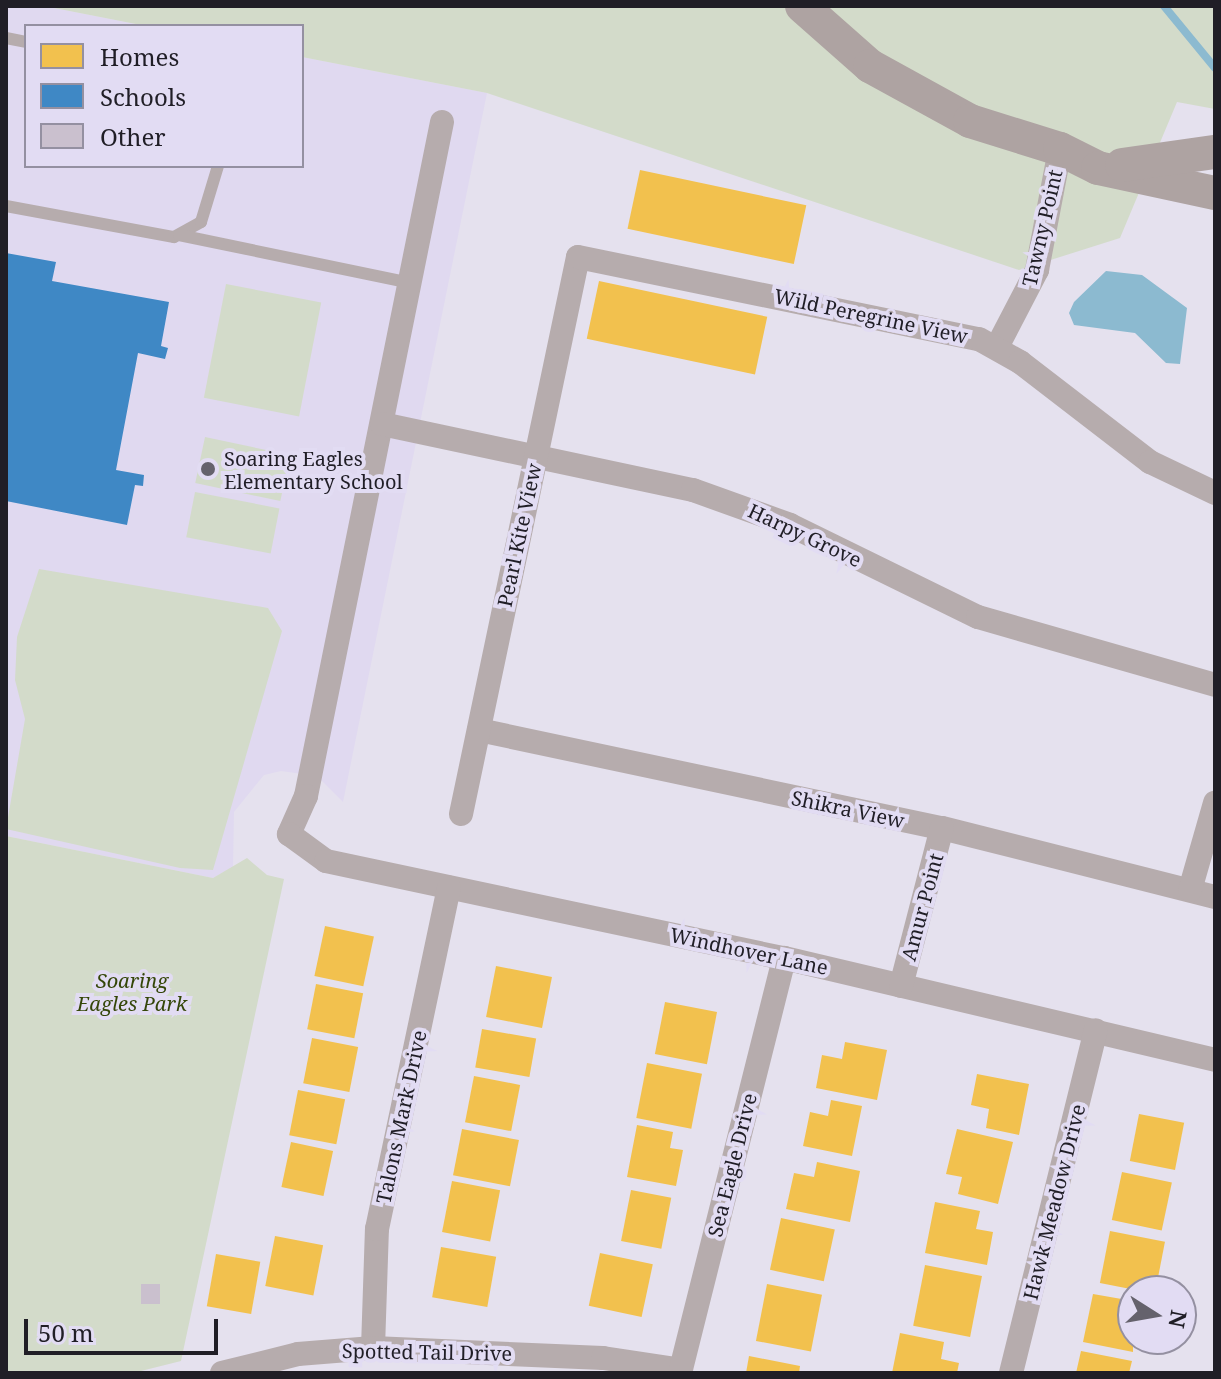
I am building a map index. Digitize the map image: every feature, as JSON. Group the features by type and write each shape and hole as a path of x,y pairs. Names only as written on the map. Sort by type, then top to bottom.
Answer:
{"main road":[{"path":"802,6 870,66 926,101 1019,139 1060,149 1098,168 1215,193"},
{"path":"1098,168 1215,152"}],"street":[{"path":"382,424 442,122"},
{"name":"Tawny Point","path":"997,347 1037,270 1060,149"},
{"name":"Wild Peregrine View","path":"578,257 951,330 997,347 1150,462 1215,493"},
{"name":"Pearl Kite View","path":"461,814 578,257"},
{"name":"Harpy Grove","path":"382,424 693,490 739,505 978,617 1215,685"},
{"name":"Windhover Lane","path":"382,424 306,796 289,834 326,861 784,958 1215,1060"},
{"name":"Shikra View","path":"479,730 942,828 1215,897"},
{"path":"1190,890 1215,803"},
{"name":"Amur Point","path":"901,986 942,828"},
{"name":"Talons Mark Drive","path":"373,1348 377,1229 449,888"},
{"name":"Sea Eagle Drive","path":"681,1372 784,958"},
{"name":"Hawk Meadow Drive","path":"1011,1373 1096,1030"},
{"name":"Spotted Tail Drive","path":"222,1373 298,1354 373,1348 603,1358 681,1372"}],"lane":[{"path":"179,235 201,222 217,168"},
{"path":"6,206 156,237 179,235 410,283"}],"shaded area":[{"name":"Soaring Eagles Elementary School","path":"6,6 44,6 136,24 24,24 24,168 304,168 304,57 487,93 343,802 317,776 281,771 264,775 234,812 233,867 213,878 6,836"}],"green space":[{"path":"44,6 1215,6 1215,109 1177,102 1120,238 1019,270 487,93 304,57 304,24 136,24"},
{"path":"226,284 321,303 299,416 204,398"},
{"path":"205,437 290,455 280,501 195,483"},
{"path":"195,492 279,508 271,554 186,537"},
{"path":"39,569 268,608 282,631 213,870 180,868 6,829 25,719 15,680 17,637"},
{"name":"Soaring Eagles Park","path":"6,836 213,878 247,858 267,875 284,879 181,1361 133,1373 6,1373"}],"water":[{"path":"1106,271 1142,275 1187,308 1180,364 1166,363 1135,333 1074,325 1069,313 1074,302"}],"building: Homes":[{"path":"640,170 806,205 794,264 628,229"},
{"path":"599,281 767,317 755,374 587,339"},
{"path":"325,926 374,936 363,986 314,976"},
{"path":"496,966 552,977 542,1028 486,1017"},
{"path":"316,984 363,993 354,1038 307,1029"},
{"path":"665,1002 717,1012 707,1064 655,1054"},
{"path":"482,1029 536,1039 529,1077 475,1067"},
{"path":"312,1038 358,1047 349,1092 303,1083"},
{"path":"845,1042 887,1050 877,1100 816,1088 822,1055 842,1059"},
{"path":"647,1063 702,1074 691,1129 636,1118"},
{"path":"977,1074 1029,1084 1019,1135 986,1128 989,1109 971,1105"},
{"path":"474,1076 520,1085 511,1131 465,1122"},
{"path":"298,1090 345,1099 336,1144 289,1135"},
{"path":"831,1100 862,1106 852,1156 803,1146 810,1112 828,1116"},
{"path":"1139,1114 1184,1123 1175,1170 1130,1161"},
{"path":"637,1125 673,1132 670,1148 683,1150 676,1186 627,1177"},
{"path":"462,1129 519,1140 510,1186 453,1175"},
{"path":"957,1129 1013,1142 998,1204 958,1194 962,1177 946,1174"},
{"path":"291,1142 333,1151 323,1196 281,1187"},
{"path":"817,1162 860,1171 850,1222 786,1209 794,1173 814,1177"},
{"path":"1122,1172 1172,1183 1162,1231 1112,1220"},
{"path":"452,1181 500,1190 490,1241 442,1232"},
{"path":"631,1190 671,1198 661,1249 621,1241"},
{"path":"935,1202 980,1211 976,1229 993,1232 987,1265 925,1253"},
{"path":"781,1218 835,1229 824,1281 770,1270"},
{"path":"1110,1231 1165,1242 1158,1275 1117,1275 1117,1286 1100,1283"},
{"path":"275,1236 323,1245 313,1295 265,1286"},
{"path":"441,1247 496,1257 487,1307 432,1297"},
{"path":"600,1253 653,1264 642,1317 589,1306"},
{"path":"216,1254 260,1262 251,1314 207,1306"},
{"path":"925,1265 982,1276 970,1337 913,1326"},
{"path":"767,1284 822,1295 811,1352 756,1341"},
{"path":"1093,1294 1117,1298 1117,1349 1083,1342"},
{"path":"900,1333 944,1342 941,1359 959,1363 957,1373 892,1373"},
{"path":"1081,1351 1132,1361 1129,1373 1076,1373"},
{"path":"749,1356 800,1366 799,1373 746,1373"}],"building: Schools":[{"path":"6,253 56,262 52,281 169,302 161,346 168,348 165,359 138,353 116,470 144,475 143,486 135,485 127,525 6,501"}],"building: Other":[{"path":"141,1284 160,1284 160,1304 141,1304"}],"waterway":[{"path":"1164,6 1215,68"}],"place":[{"name":"Soaring Eagles Elementary School","path":"208,469"}]}
